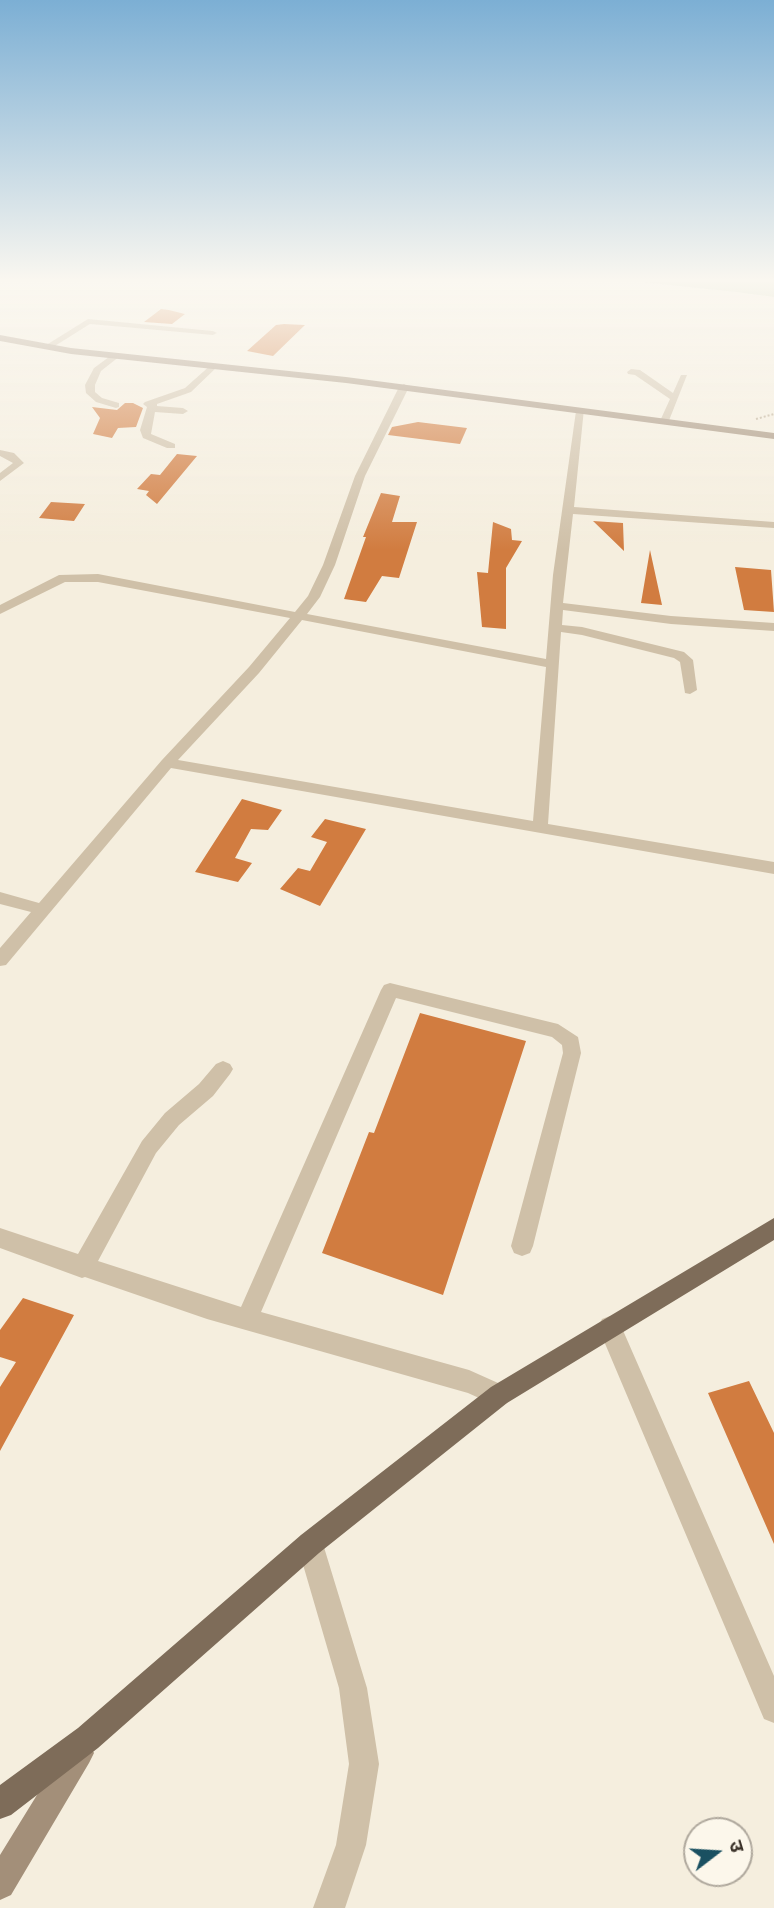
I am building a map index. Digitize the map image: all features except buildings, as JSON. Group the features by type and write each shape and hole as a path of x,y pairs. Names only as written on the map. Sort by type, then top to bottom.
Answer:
{"main road":[{"path":"0,1804 88,1738 310,1544 499,1395 774,1228"}],"street":[{"path":"97,371 90,386 92,393 99,400 116,405"},
{"path":"151,406 188,390 208,371"},
{"path":"259,371 404,387 774,436"},
{"path":"631,372 637,372 674,398"},
{"path":"665,421 684,377"},
{"path":"0,960 167,763 254,670 314,597 329,565 360,476 404,387"},
{"path":"151,406 183,411"},
{"path":"151,406 146,436 172,446"},
{"path":"540,828 557,607 581,411"},
{"path":"0,453 10,455 19,463 0,478"},
{"path":"567,510 774,525"},
{"path":"0,610 47,584 79,576 553,664"},
{"path":"557,607 671,620 774,627"},
{"path":"555,628 582,631 679,655 686,660 690,690"},
{"path":"167,763 774,868"},
{"path":"0,898 43,910"},
{"path":"247,1319 390,990 558,1031 571,1042 572,1053 523,1246"},
{"path":"82,1268 149,1147 172,1119 206,1090 223,1069"},
{"path":"0,1238 82,1268 247,1319 469,1382 499,1395"},
{"path":"610,1327 774,1709"},
{"path":"310,1544 353,1688 365,1764 351,1844 329,1908"},
{"path":"0,1884 88,1738"}]}
